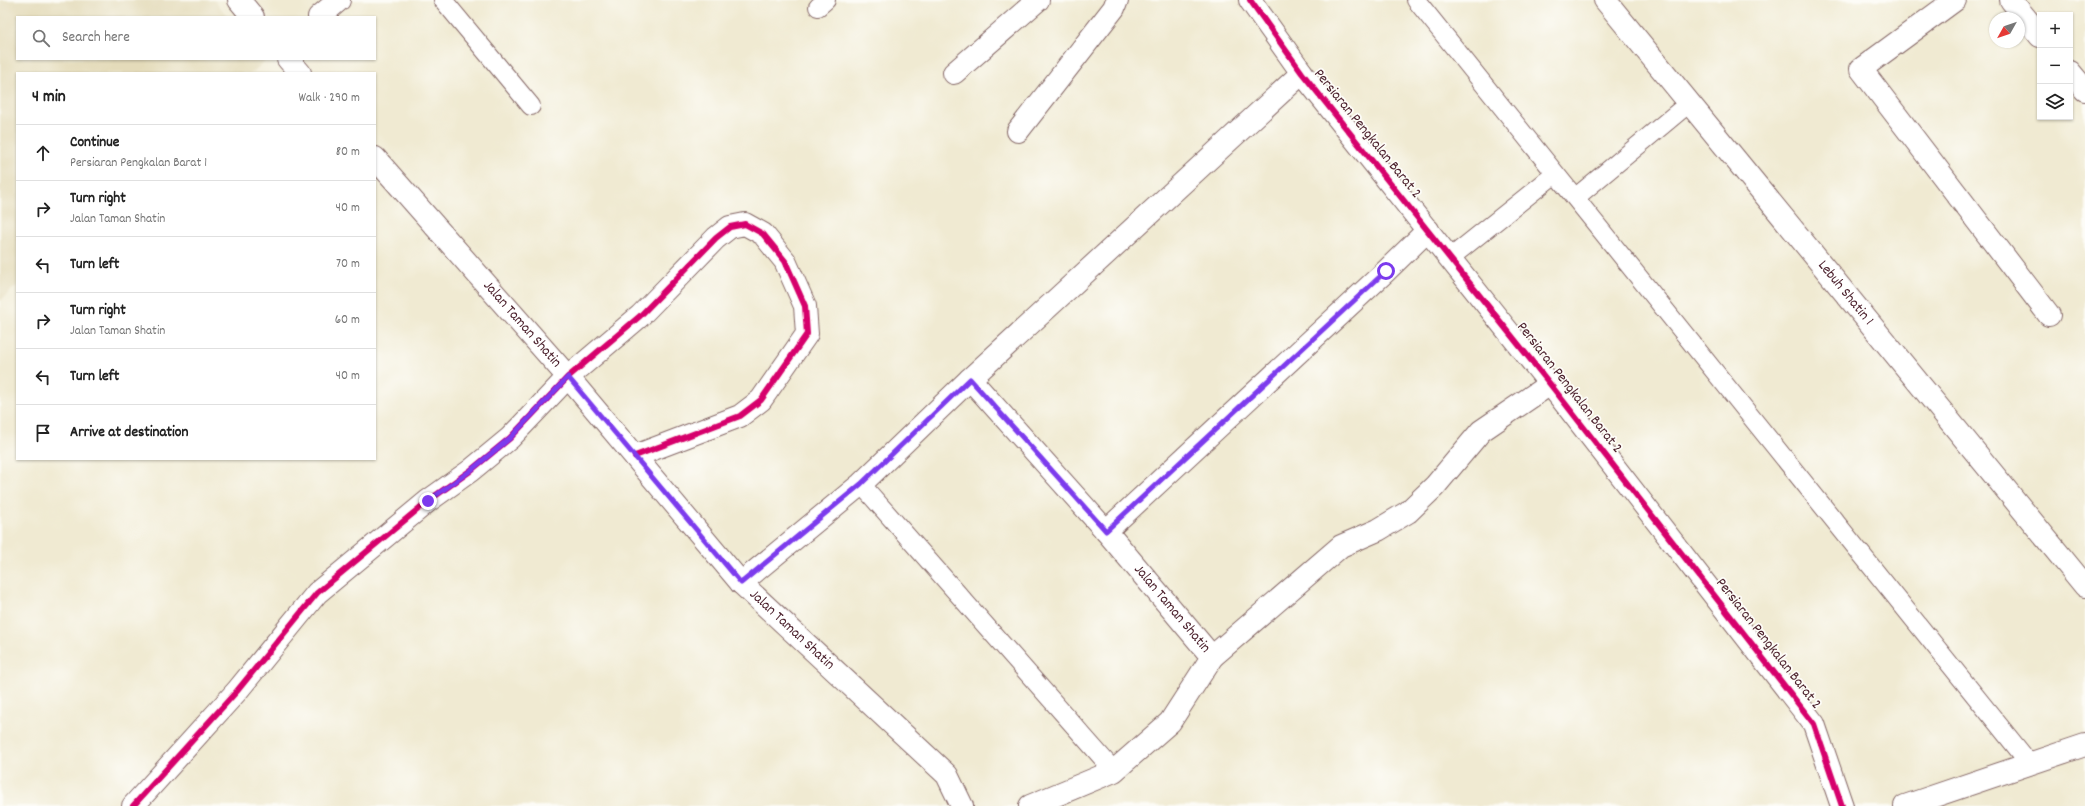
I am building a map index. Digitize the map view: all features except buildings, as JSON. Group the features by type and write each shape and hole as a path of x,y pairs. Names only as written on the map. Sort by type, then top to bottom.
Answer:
{"street":[{"path":"239,0 252,16"},
{"path":"320,16 339,0"},
{"path":"954,73 1038,0"},
{"path":"1018,131 1114,8 1117,0"},
{"name":"Persiaran Pengkalan Barat 2","path":"1250,0 1302,73 1550,384 1814,724 1842,806"},
{"name":"Lebuh Shatin 1","path":"1604,0 2085,586"},
{"path":"1955,0 1861,69 2049,315"},
{"path":"2010,0 2037,32"},
{"path":"289,60 299,72"},
{"path":"741,583 861,484 970,379 1302,73"},
{"path":"2073,76 2085,90"},
{"name":"Jalan Taman Shatin","path":"376,159 568,377 741,583 947,775 962,806"},
{"path":"133,806 237,691 317,593 428,501 470,471 510,438 568,377 640,316 730,226 746,224 763,234 785,261 805,306 807,334 761,400 740,416 634,456"},
{"path":"1106,531 1386,271 1428,230"},
{"name":"Jalan Taman Shatin","path":"970,379 1106,531 1212,657 1170,722 1114,771 1030,806"},
{"path":"1212,657 1341,546 1378,530 1408,512 1435,486 1481,431 1550,384"},
{"path":"1905,806 2085,745"}],"lane":[{"path":"444,0 531,106"},
{"path":"1416,0 2030,764"},
{"path":"1575,198 1689,103"},
{"path":"1450,258 1555,174"},
{"path":"861,484 1114,771"}],"shaded area":[{"path":"0,0 214,0 227,16 16,16 16,60 266,60 253,72 16,72 16,286 0,301"}],"cycle path":[{"path":"1250,0 1302,73 1550,384 1814,724 1842,806"},
{"path":"133,806 237,691 317,593 428,501 470,471 510,438 568,377 640,316 716,238 730,227 745,224 763,234 785,261 805,306 807,334 761,400 740,416 635,456"}],"route":[{"path":"428,501 470,471 510,438 568,377 741,583 861,484 970,379 1106,531 1386,271"}]}
